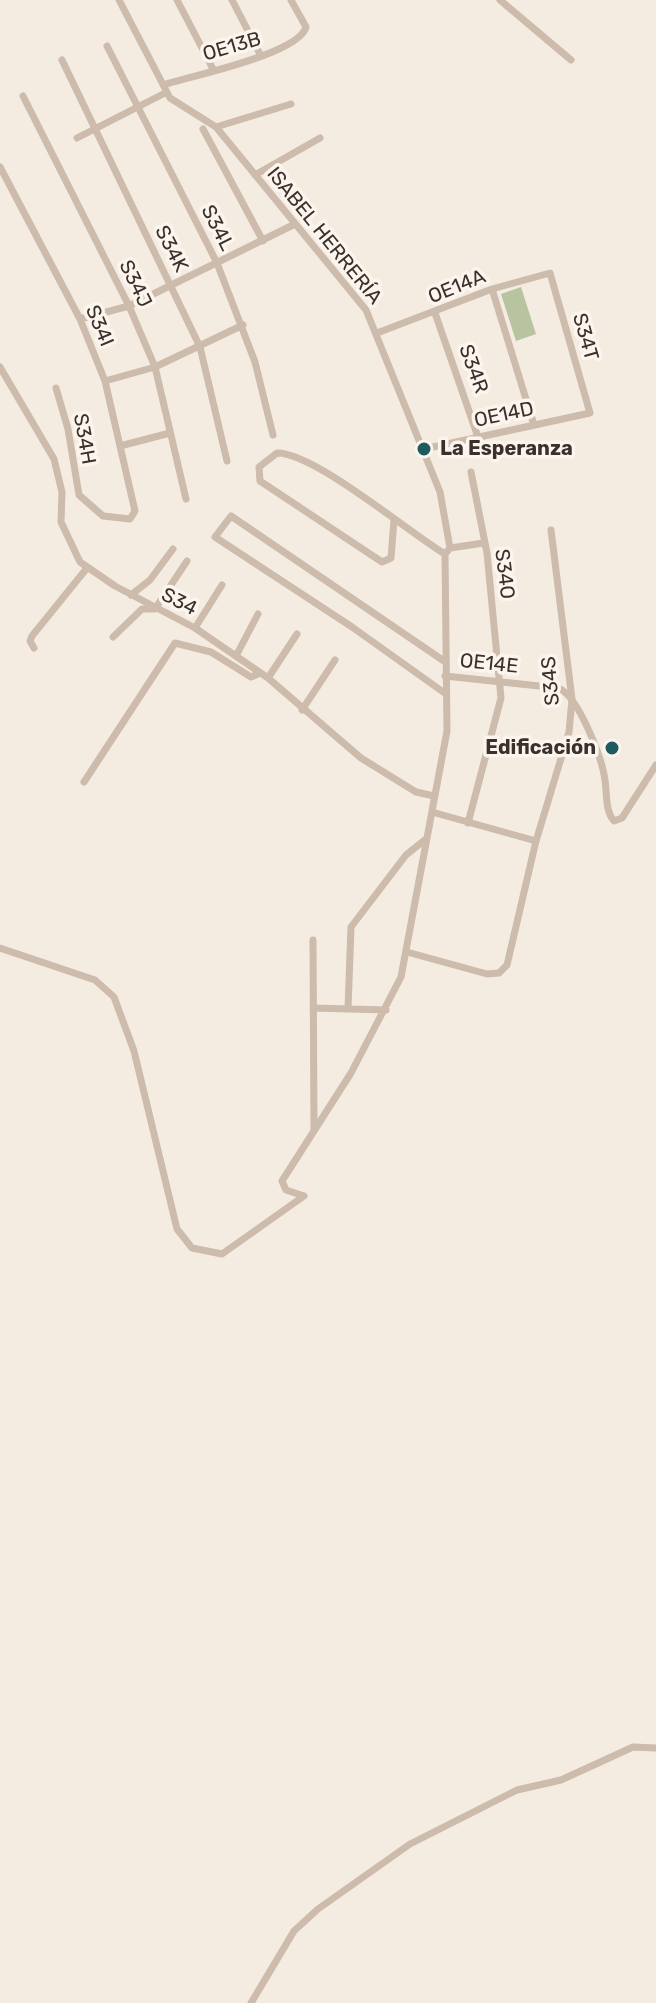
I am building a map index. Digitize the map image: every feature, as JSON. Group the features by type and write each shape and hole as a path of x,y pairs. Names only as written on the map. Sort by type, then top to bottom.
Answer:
{"street":[{"name":"ISABEL HERRERÍA","path":"0,948 95,980 114,997 134,1051 177,1229 192,1248 222,1254 304,1196 286,1190 282,1181 314,1134 386,1010 407,952 447,731 444,661 448,551 440,492 377,333 353,291 293,225 216,127 183,107 165,89 119,0"},
{"path":"177,0 213,69"},
{"path":"232,0 261,56"},
{"name":"OE13B","path":"77,138 165,89 213,69 291,44 305,31 291,0"},
{"path":"500,0 571,60"},
{"name":"S34L","path":"107,46 217,263 243,325 273,435"},
{"name":"S34K","path":"62,60 200,347 227,461"},
{"name":"S34J","path":"23,96 129,306 155,367 186,499"},
{"path":"216,127 291,104"},
{"path":"203,129 263,241"},
{"path":"255,175 320,138"},
{"name":"S34I","path":"0,167 80,319 105,381 135,511"},
{"path":"80,319 129,306 293,225"},
{"name":"OE14A","path":"377,333 492,289 550,273"},
{"name":"S34T","path":"550,273 591,411"},
{"path":"492,289 534,425"},
{"name":"S34R","path":"435,313 478,437"},
{"path":"105,381 155,367 243,325"},
{"name":"S34","path":"0,367 54,459 62,492 64,533 75,556 87,568 155,609 195,628 268,678 361,758 416,792 434,796"},
{"name":"S34H","path":"56,388 68,429 79,495 107,518 127,520 135,511"},
{"name":"OE14D","path":"424,449 591,411"},
{"path":"120,446 170,433"},
{"path":"394,520 391,558 382,562 260,481 259,467 271,455 295,456 448,551 484,543"},
{"name":"S34O","path":"468,823 501,698 484,543 471,472"},
{"path":"444,661 231,516 215,537 352,627 446,694"},
{"name":"S34S","path":"407,952 487,974 499,973 507,965 536,841 563,758 572,699 551,530"},
{"path":"131,595 150,580 173,549"},
{"path":"113,637 142,609 155,609 187,561"},
{"path":"34,648 32,636 87,568"},
{"path":"195,628 222,585"},
{"path":"236,656 258,614"},
{"path":"268,678 297,634"},
{"path":"84,782 175,643 200,648 251,677 258,674"},
{"path":"302,710 335,660"},
{"name":"OE14E","path":"445,676 558,688 572,699"},
{"path":"572,699 605,776 609,815 616,822 622,818 656,765"},
{"path":"432,812 536,841"},
{"path":"348,1009 351,927 406,855 426,839"},
{"path":"313,940 314,1134"},
{"path":"313,1008 386,1010"},
{"path":"251,2003 294,1931 318,1909 410,1844 517,1790 561,1780 633,1747 656,1748"}],"green space":[{"path":"521,287 536,334 516,341 501,294"}],"place":[{"name":"La Esperanza","path":"424,449"},
{"name":"Edificación","path":"612,748"}]}
